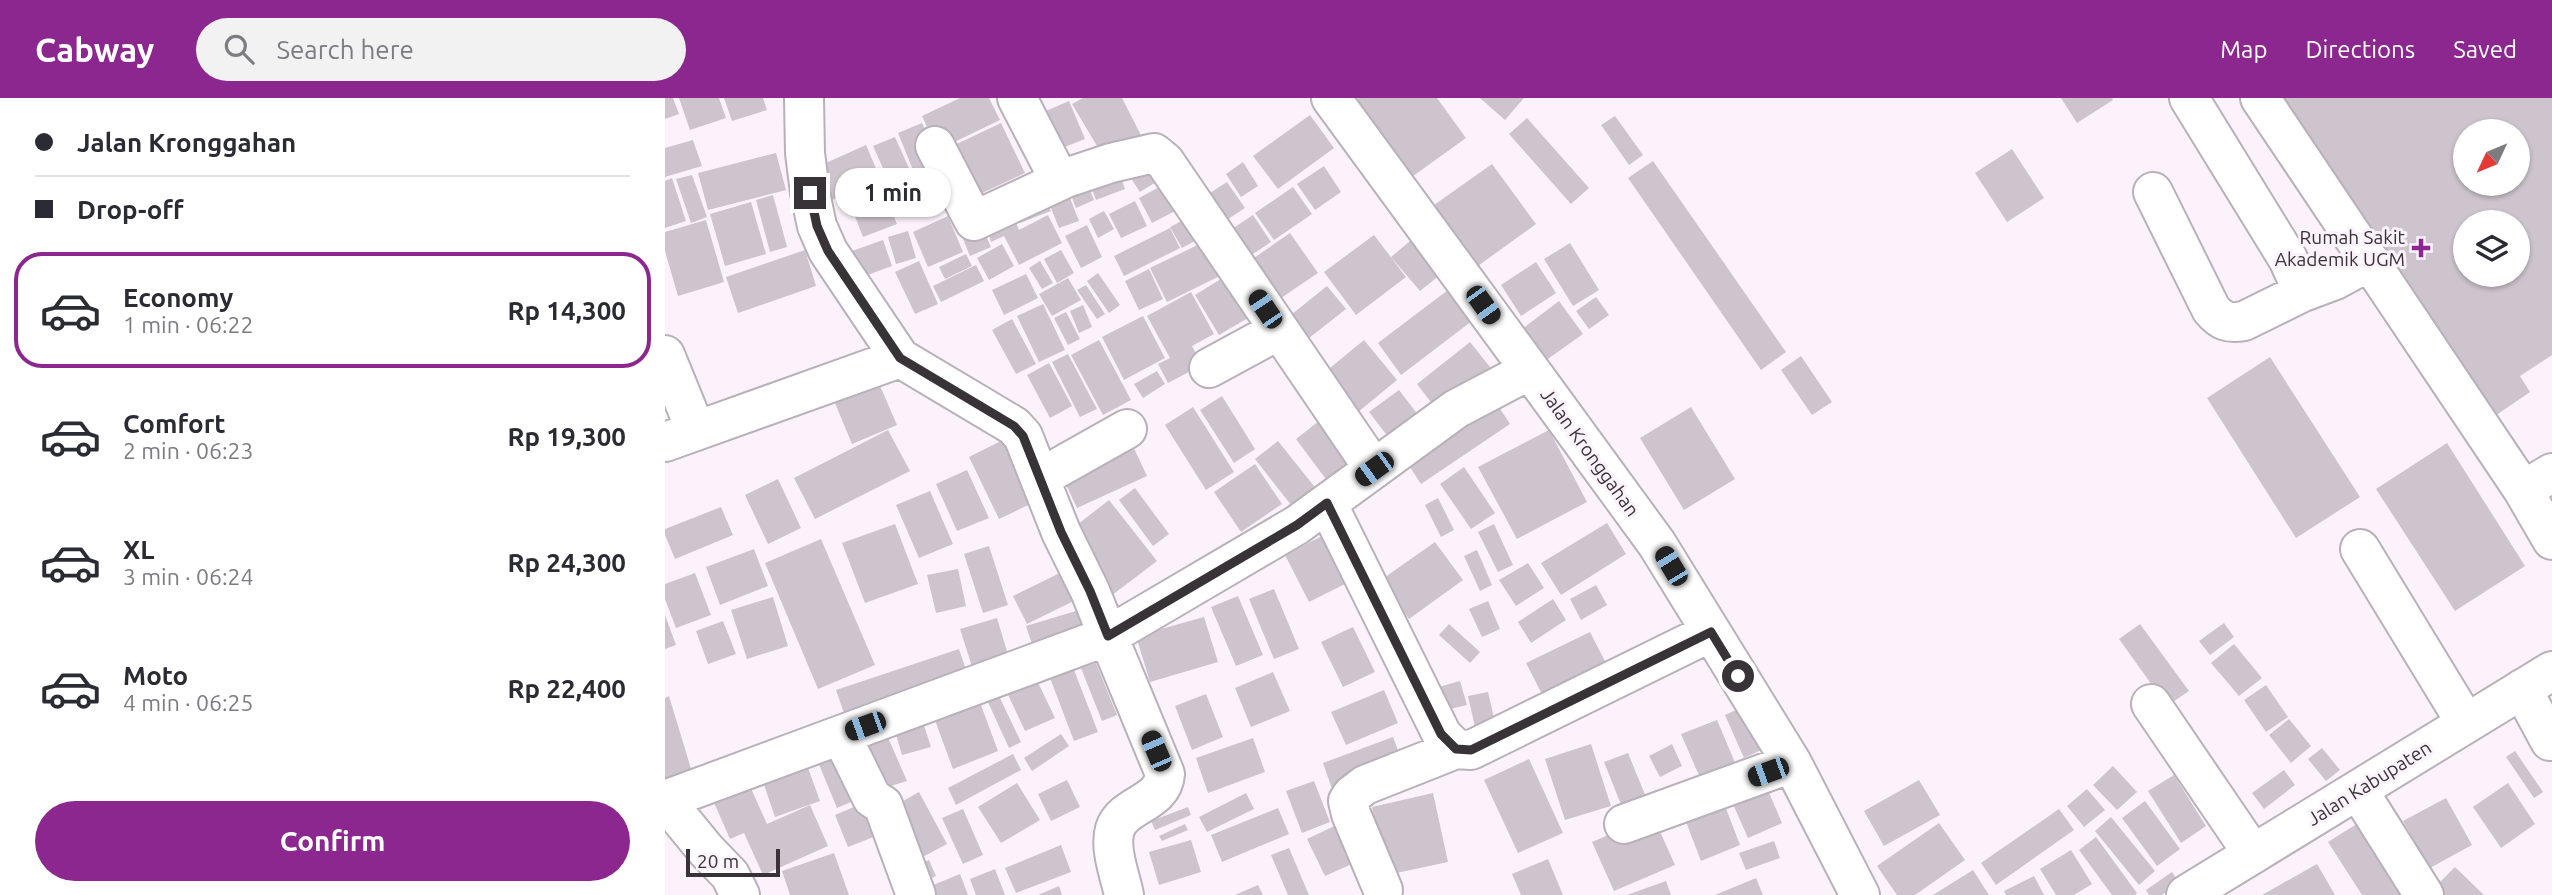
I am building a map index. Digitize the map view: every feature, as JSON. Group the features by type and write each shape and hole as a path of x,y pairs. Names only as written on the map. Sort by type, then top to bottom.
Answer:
{"street":[{"path":"804,98 805,153 810,193 817,226 828,251 900,358 1014,426 1023,436 1165,774 1165,783 1159,792 1123,818 1116,828 1114,850 1124,895"},
{"path":"1017,98 1060,181"},
{"path":"1331,98 1530,370"},
{"path":"2303,292 2288,259 2198,113 2258,98 2370,261 2538,482 2552,540"},
{"path":"935,146 974,221 1060,181 1111,163 1154,153 1165,162 1374,469"},
{"path":"2153,192 2211,309 2221,320 2234,323 2244,321 2303,292 2335,280 2370,261"},
{"path":"1209,368 1279,330"},
{"path":"665,355 680,437 900,358"},
{"name":"Jalan Kronggahan","path":"665,800 1108,636 1297,525 1456,409 1530,370 1657,544 1792,763 1858,895"},
{"path":"1040,478 1127,429"},
{"path":"1327,503 1441,734 1456,749"},
{"path":"2360,549 2466,723"},
{"path":"1383,890 1351,814 1348,802 1352,795 1365,785 1456,749 1471,750 1711,632"},
{"path":"2537,680 2550,741"},
{"name":"Jalan Kabupaten","path":"2186,895 2537,680"},
{"path":"2151,704 2253,854"},
{"path":"841,735 872,798 883,805 916,895"},
{"path":"1623,824 1792,763"},
{"path":"2358,790 2424,895"},
{"path":"665,800 706,850 730,874 740,895"}],"building":[{"path":"665,98 673,98 679,114 665,119"},
{"path":"679,98 719,98 726,118 690,130"},
{"path":"724,98 763,98 767,110 732,121"},
{"path":"960,98 989,98 1000,120 938,150 922,116"},
{"path":"1083,98 1122,98 1146,145 1103,156 1072,104"},
{"path":"1359,98 1437,98 1466,138 1402,184 1347,107"},
{"path":"1480,98 1524,98 1505,120"},
{"path":"2061,98 2112,98 2113,100 2077,123"},
{"name":"Rumah Sakit Akademik UGM","path":"2279,98 2552,98 2552,355 2520,376 2530,392 2489,420"},
{"path":"1069,101 1085,139 1057,150 1041,113"},
{"path":"1310,115 1334,148 1278,189 1253,156"},
{"path":"1615,116 1643,155 1629,165 1601,125"},
{"path":"1527,118 1589,188 1571,204 1509,134"},
{"path":"922,123 940,164 915,175 898,133"},
{"path":"1001,123 1025,173 965,201 942,151"},
{"path":"895,137 909,168 887,177 873,146"},
{"path":"693,140 702,166 665,177 665,148"},
{"path":"866,145 880,178 832,200 817,167"},
{"path":"2012,149 2044,198 2007,222 1975,173"},
{"path":"776,153 786,190 708,210 698,173"},
{"path":"1653,161 1786,352 1761,370 1628,178"},
{"path":"1116,162 1125,189 1096,200 1086,173"},
{"path":"1243,162 1258,186 1241,197 1226,174"},
{"path":"1492,164 1536,224 1471,271 1427,210"},
{"path":"1324,166 1341,192 1315,210 1297,184"},
{"path":"1126,171 1166,176 1140,192"},
{"path":"692,175 707,217 691,223 676,179"},
{"path":"1084,175 1094,200 1076,208 1066,182"},
{"path":"672,178 686,221 665,228 665,181"},
{"path":"1227,182 1245,208 1216,227 1199,200"},
{"path":"1064,183 1079,221 1059,228 1044,191"},
{"path":"1163,185 1177,210 1152,223 1139,198"},
{"path":"1293,187 1312,214 1274,240 1255,213"},
{"path":"773,195 787,247 770,252 756,200"},
{"path":"1041,196 1051,211 1020,223 1016,206"},
{"path":"887,199 897,224 863,237 853,211"},
{"path":"1135,201 1147,226 1121,238 1109,214"},
{"path":"751,202 766,254 725,266 710,214"},
{"path":"1104,211 1114,229 1098,238 1089,219"},
{"path":"1012,213 1019,230 1048,215 1062,243 1019,265 1004,236 991,242 986,224"},
{"path":"1195,214 1206,235 1182,248 1170,227"},
{"path":"1253,215 1271,242 1247,258 1229,231"},
{"path":"948,216 963,252 928,267 913,232"},
{"path":"706,220 724,282 678,296 665,251 665,232"},
{"path":"1087,225 1102,257 1081,268 1065,236"},
{"path":"982,227 991,247 970,256 961,234"},
{"path":"1170,228 1180,248 1124,276 1114,256"},
{"path":"908,231 916,258 896,264 888,237"},
{"path":"1290,233 1318,273 1265,309 1238,269"},
{"path":"1374,235 1406,277 1356,315 1324,272"},
{"path":"1416,236 1445,271 1420,291 1391,257"},
{"path":"1212,238 1228,272 1167,302 1150,268"},
{"path":"883,240 892,266 851,281 841,255"},
{"path":"1570,243 1599,290 1573,306 1544,259"},
{"path":"1002,244 1014,266 989,280 977,258"},
{"path":"805,250 816,286 738,313 726,277"},
{"path":"1061,250 1074,273 1057,283 1044,259"},
{"path":"966,254 972,266 945,279 939,267"},
{"path":"919,261 938,304 915,314 895,272"},
{"path":"1040,261 1053,283 1042,289 1029,268"},
{"path":"1536,262 1556,293 1521,316 1501,285"},
{"path":"976,265 984,281 941,302 933,286"},
{"path":"1149,269 1163,299 1139,310 1125,281"},
{"path":"1098,273 1120,305 1109,313 1087,281"},
{"path":"1026,274 1038,298 1004,315 992,290"},
{"path":"1229,274 1253,315 1219,335 1195,295"},
{"path":"1068,278 1081,300 1052,316 1039,294"},
{"path":"1086,285 1105,314 1097,319 1077,290"},
{"path":"1327,286 1346,309 1304,342 1286,319"},
{"path":"1448,290 1472,321 1401,375 1378,343"},
{"path":"1191,292 1214,334 1192,346 1202,365 1168,383 1158,364 1170,358 1147,316"},
{"path":"1596,297 1609,315 1589,329 1576,311"},
{"path":"1559,301 1583,334 1545,361 1522,329"},
{"path":"1043,304 1065,350 1039,362 1017,316"},
{"path":"1083,305 1092,327 1079,333 1070,311"},
{"path":"1066,312 1080,339 1068,345 1054,318"},
{"path":"1143,316 1165,358 1124,380 1102,337"},
{"path":"1012,319 1036,364 1016,374 992,330"},
{"path":"1099,340 1131,400 1103,415 1071,355"},
{"path":"1364,340 1397,380 1352,417 1319,377"},
{"path":"1470,342 1494,372 1440,414 1417,384"},
{"path":"1068,354 1097,409 1080,417 1052,362"},
{"path":"1801,356 1832,402 1812,415 1781,370"},
{"path":"2270,357 2360,497 2296,538 2207,398"},
{"path":"1049,363 1072,406 1050,418 1027,375"},
{"path":"1157,371 1165,384 1143,398 1134,384"},
{"path":"874,372 897,425 852,444 830,391"},
{"path":"1399,390 1419,416 1389,438 1369,412"},
{"path":"1222,396 1255,449 1234,463 1200,410"},
{"path":"1495,401 1510,424 1421,484 1406,461"},
{"path":"1193,407 1234,472 1206,490 1165,425"},
{"path":"1691,407 1735,479 1684,510 1640,438"},
{"path":"1319,421 1352,463 1328,482 1296,439"},
{"path":"888,430 910,471 815,519 794,478"},
{"path":"1549,430 1587,502 1517,539 1478,467"},
{"path":"1013,435 1045,497 999,519 969,457"},
{"path":"1278,441 1318,491 1295,510 1255,459"},
{"path":"1131,442 1147,476 1077,508 1061,474"},
{"path":"2447,443 2525,566 2455,611 2376,489"},
{"path":"1255,464 1282,504 1241,532 1214,492"},
{"path":"1464,467 1495,513 1471,529 1440,484"},
{"path":"967,470 989,518 957,531 936,484"},
{"path":"778,479 801,528 768,544 745,495"},
{"path":"1135,488 1169,534 1153,546 1119,500"},
{"path":"930,491 953,544 919,558 896,505"},
{"path":"1438,498 1454,530 1441,537 1425,505"},
{"path":"1109,500 1157,561 1111,596 1064,535"},
{"path":"721,507 733,535 675,559 665,529"},
{"path":"1607,523 1626,554 1561,595 1541,563"},
{"path":"895,524 918,584 865,603 842,543"},
{"path":"1494,524 1513,565 1498,572 1478,532"},
{"path":"1324,535 1349,582 1309,602 1285,555"},
{"path":"821,539 875,665 818,689 765,563"},
{"path":"1435,542 1463,580 1409,619 1381,580"},
{"path":"989,546 1008,605 983,613 964,554"},
{"path":"754,549 768,586 720,605 706,567"},
{"path":"1477,550 1492,585 1480,591 1464,556"},
{"path":"1528,563 1544,588 1516,606 1499,580"},
{"path":"1076,565 1090,593 1027,624 1013,596"},
{"path":"958,569 966,606 936,613 927,575"},
{"path":"695,573 711,615 676,628 665,599 665,584"},
{"path":"1596,585 1607,605 1581,620 1570,599"},
{"path":"1274,589 1299,649 1274,659 1249,599"},
{"path":"1238,596 1263,655 1236,666 1211,607"},
{"path":"773,597 788,646 747,659 731,610"},
{"path":"1553,599 1566,620 1531,643 1518,622"},
{"path":"1488,601 1500,629 1482,637 1469,609"},
{"path":"1086,608 1095,636 1035,653 1026,626"},
{"path":"665,615 676,645 665,649"},
{"path":"1204,617 1218,662 1150,682 1136,636"},
{"path":"997,618 1011,665 975,676 960,629"},
{"path":"723,621 736,654 708,664 696,631"},
{"path":"2224,623 2234,637 2210,655 2199,641"},
{"path":"1449,624 1480,652 1470,663 1439,635"},
{"path":"2140,624 2189,691 2167,706 2119,639"},
{"path":"1353,627 1375,672 1343,687 1321,642"},
{"path":"1590,632 1610,671 1546,702 1526,663"},
{"path":"2234,644 2262,678 2239,696 2211,663"},
{"path":"959,649 967,673 844,713 836,690"},
{"path":"1096,663 1117,715 1102,721 1081,668"},
{"path":"1032,670 1055,718 1025,731 1003,684"},
{"path":"1074,670 1098,732 1074,741 1050,678"},
{"path":"1273,672 1290,711 1251,727 1235,688"},
{"path":"1460,681 1467,705 1442,711 1435,688"},
{"path":"2266,685 2288,717 2266,732 2244,700"},
{"path":"975,689 998,751 953,769 930,707"},
{"path":"1384,690 1398,723 1346,745 1331,712"},
{"path":"1488,692 1495,722 1475,727 1468,696"},
{"path":"998,694 1021,742 1009,748 987,700"},
{"path":"1206,694 1223,737 1192,750 1175,706"},
{"path":"669,696 692,772 665,780 665,698"},
{"path":"1749,704 1770,746 1744,758 1725,715"},
{"path":"920,713 931,747 902,755 892,721"},
{"path":"2289,719 2311,746 2291,763 2269,735"},
{"path":"1717,720 1739,772 1704,787 1681,734"},
{"path":"886,733 907,781 881,789 864,743"},
{"path":"1061,734 1069,746 1032,771 1024,758"},
{"path":"1393,737 1403,764 1332,789 1323,763"},
{"path":"1253,738 1265,772 1208,793 1196,758"},
{"path":"832,743 856,800 837,808 813,750"},
{"path":"1591,744 1611,806 1565,820 1545,759"},
{"path":"1672,744 1682,766 1660,777 1649,756"},
{"path":"2322,748 2340,770 2326,781 2308,759"},
{"path":"2515,751 2543,792 2534,798 2506,757"},
{"path":"1628,753 1646,797 1622,807 1604,762"},
{"path":"803,754 820,801 775,817 759,770"},
{"path":"1013,754 1021,770 956,805 948,788"},
{"path":"1529,759 1563,833 1518,853 1484,780"},
{"path":"2113,766 2137,792 2117,810 2093,785"},
{"path":"2284,770 2295,785 2264,809 2252,793"},
{"path":"744,773 767,824 810,805 828,846 763,875 744,833 730,839 708,789"},
{"path":"2174,775 2206,826 2181,843 2148,791"},
{"path":"1763,779 1782,823 1748,838 1728,793"},
{"path":"1067,780 1080,807 1051,821 1038,794"},
{"path":"1919,780 1940,815 1884,846 1864,811"},
{"path":"1314,781 1330,822 1302,833 1286,791"},
{"path":"1017,783 1040,820 1001,843 978,807"},
{"path":"2508,783 2535,824 2501,848 2473,807"},
{"path":"2087,789 2105,810 2084,827 2067,806"},
{"path":"919,792 947,844 917,860 889,809"},
{"path":"1246,793 1254,809 1207,832 1199,817"},
{"path":"1433,793 1448,862 1387,875 1372,807"},
{"path":"1722,798 1740,845 1701,861 1683,814"},
{"path":"2446,798 2472,845 2430,868 2403,821"},
{"path":"868,801 881,834 848,847 835,815"},
{"path":"2145,801 2180,849 2157,866 2122,818"},
{"path":"1188,807 1191,815 1155,830 1151,821"},
{"path":"1278,808 1289,834 1222,862 1211,835"},
{"path":"963,809 983,855 963,864 942,818"},
{"path":"2059,809 2074,830 1996,885 1981,863"},
{"path":"1653,816 1675,865 1614,891 1592,842"},
{"path":"2111,817 2155,871 2139,885 2095,831"},
{"path":"1347,820 1365,858 1325,876 1307,839"},
{"path":"2363,820 2410,895 2362,895 2328,842"},
{"path":"1939,823 1965,860 1915,895 1897,895 1877,866"},
{"path":"1185,824 1188,830 1162,841 1159,836"},
{"path":"2096,837 2137,893 2135,895 2112,895 2079,850"},
{"path":"1191,840 1201,872 1159,885 1149,852"},
{"path":"1774,841 1780,858 1746,870 1739,853"},
{"path":"1061,845 1071,872 1016,893 1005,868"},
{"path":"1289,848 1309,895 1288,895 1271,855"},
{"path":"2071,850 2092,884 2074,895 2056,895 2040,869"},
{"path":"834,853 849,895 790,895 782,871"},
{"path":"1548,859 1563,895 1521,895 1512,874"},
{"path":"929,860 936,876 915,885 908,869"},
{"path":"2317,864 2335,895 2262,895"},
{"path":"2455,867 2484,895 2427,895"},
{"path":"995,869 1005,895 976,895 970,879"},
{"path":"1973,870 1989,895 1933,895"},
{"path":"2172,872 2179,883 2162,895 2149,895 2146,890"},
{"path":"960,874 968,895 923,895 921,890"},
{"path":"2034,876 2044,895 2006,895 2004,891"},
{"path":"1756,878 1763,895 1715,895"},
{"path":"1666,881 1671,895 1627,895"},
{"path":"1258,885 1263,895 1235,895"},
{"path":"1059,886 1062,895 1038,895"}],"place":[{"name":"Rumah Sakit Akademik UGM","path":"2421,248"}],"route":[{"path":"810,193 817,226 828,251 900,358 1014,426 1023,436 1061,532 1090,591 1108,636 1297,525 1327,503 1441,734 1456,749 1471,750 1711,632 1738,676"}]}
